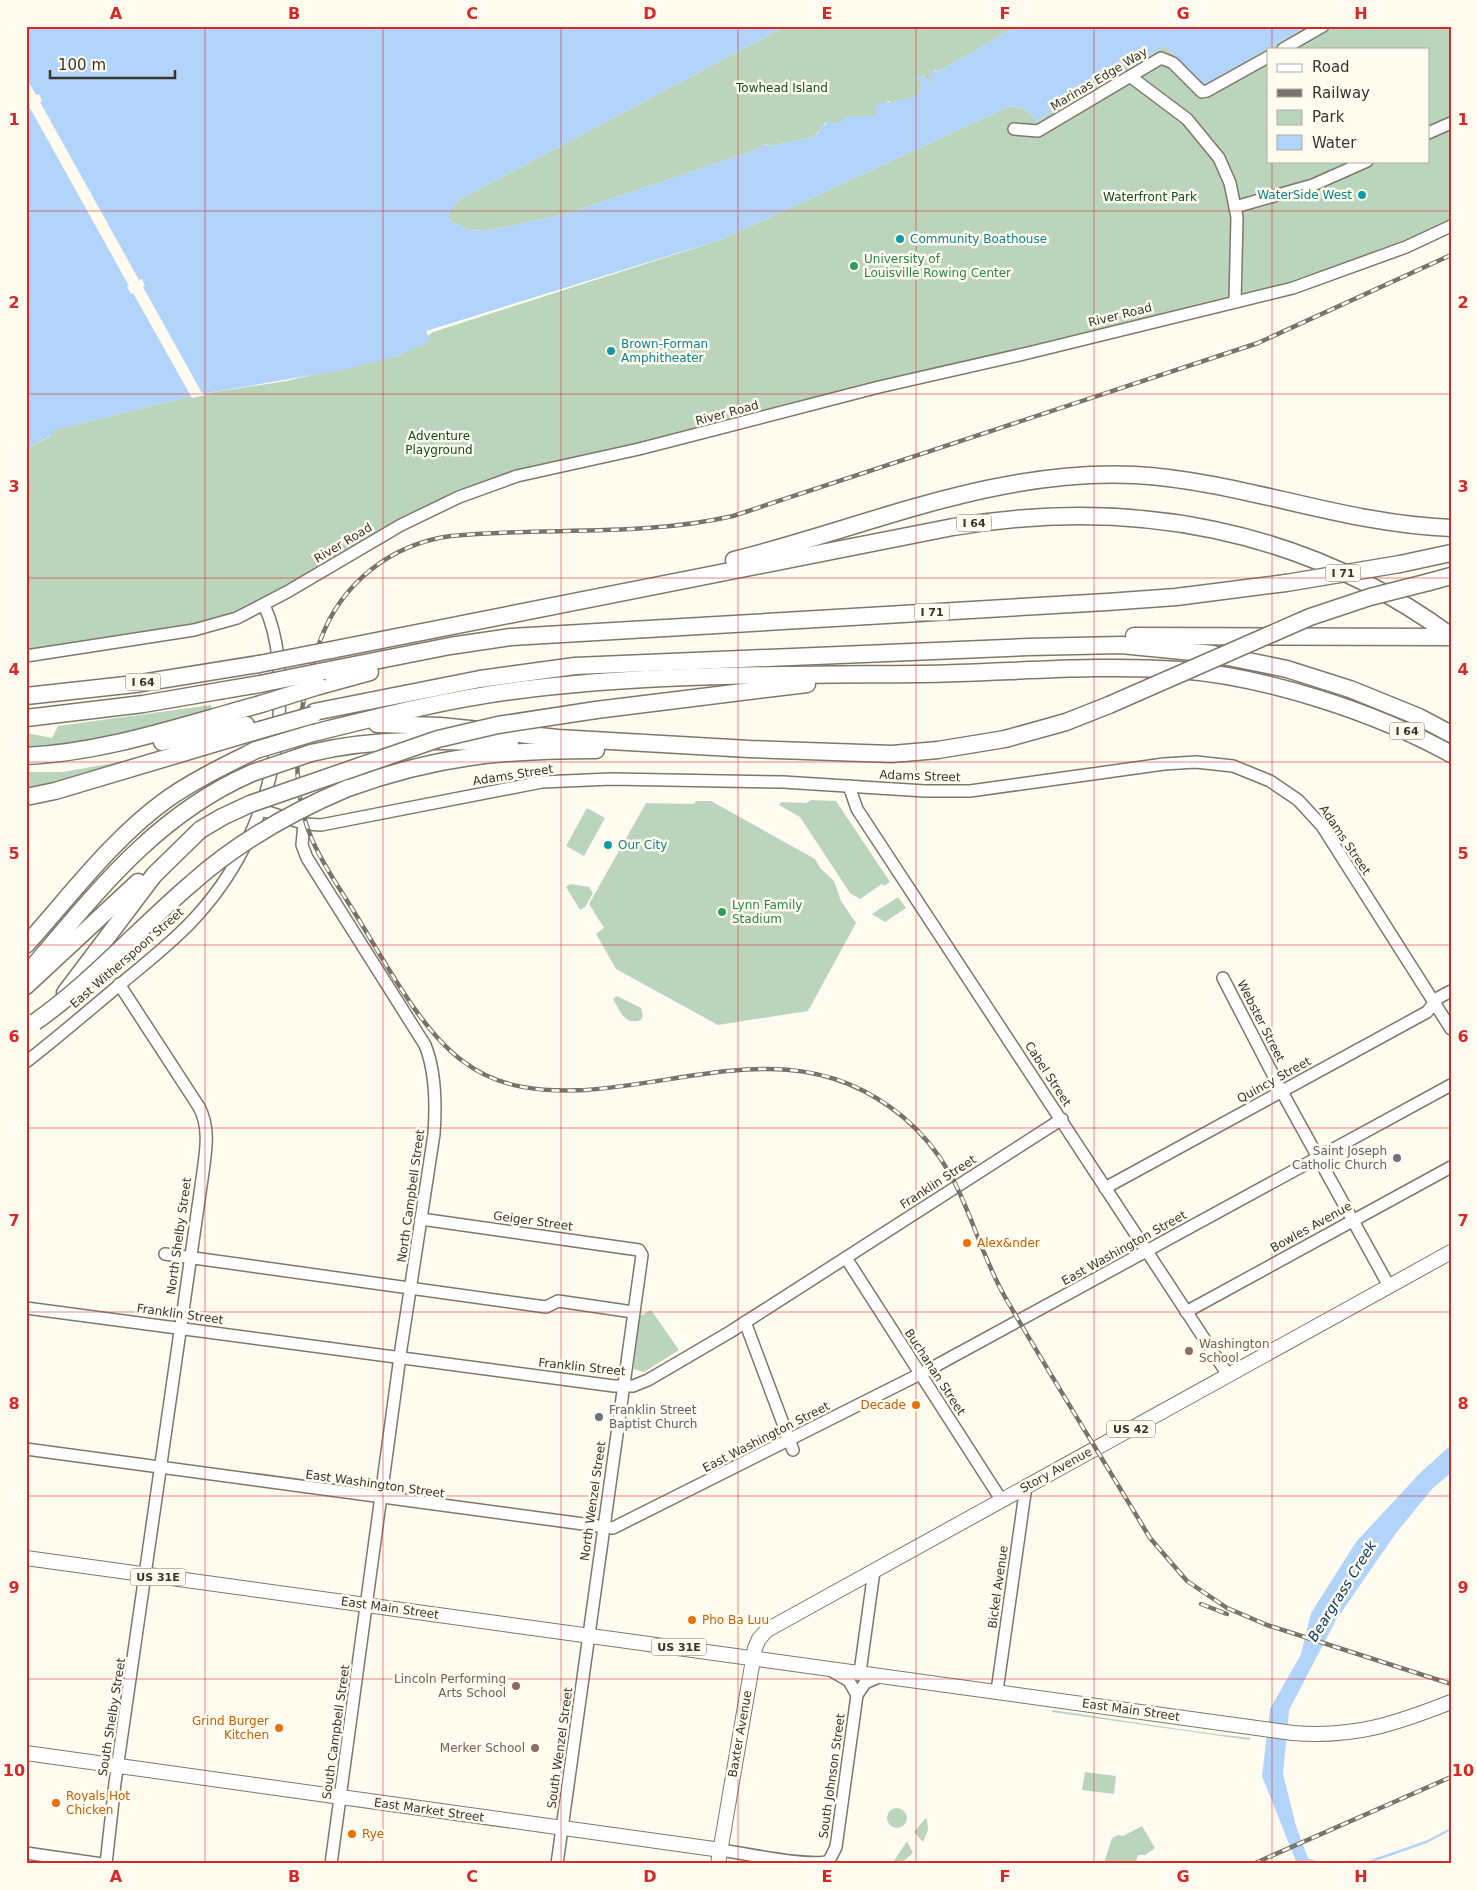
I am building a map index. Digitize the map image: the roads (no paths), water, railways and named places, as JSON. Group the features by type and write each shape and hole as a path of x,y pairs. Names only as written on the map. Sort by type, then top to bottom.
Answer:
{"highway":[{"path":"481,619 766,552 965,494 1014,483 1060,477 1132,475 1176,479 1227,488 1366,520 1451,528"},
{"name":"I 64","path":"26,696 135,684 259,664 953,527 1013,518 1073,514 1135,517 1194,525 1282,548 1366,583 1405,605 1451,637"},
{"name":"I 71","path":"322,679 447,653 578,631 1107,602 1176,596 1286,583 1451,554"},
{"name":"I 71","path":"750,749 873,754 972,746 1025,734 1109,705 1310,617 1370,597 1451,576"},
{"path":"960,650 1025,639 1082,636 1451,637"},
{"path":"26,758 65,760 260,726 480,679 552,668 960,650 1121,645 1178,649 1230,657 1287,669 1350,689 1419,717 1451,734"},
{"name":"I 64","path":"26,945 99,862 139,823 167,800 218,768 256,750 313,733 478,697 569,684 842,672 920,674 1073,668 1181,670 1253,682 1361,714 1389,724 1451,754"},
{"path":"26,986 165,856 197,833 250,804 438,739 498,725 763,688 920,674"},
{"path":"26,718 143,704 260,684 322,679"},
{"path":"26,758 57,755 113,744 261,704 322,679"},
{"path":"1361,714 1372,724 1451,762"},
{"path":"355,723 440,726 558,738 750,749"},
{"path":"26,797 56,791 260,726"},
{"path":"26,975 110,878 149,838 199,801 252,773 311,753 350,745 396,741 488,742 605,750"},
{"path":"31,1025 58,1006 171,901 215,864 266,829 297,811 348,788 397,771 471,755 538,750 750,749"},
{"path":"31,1025 68,990 154,875 197,833"}],"main road":[{"name":"Story Avenue","path":"754,1657 759,1639 771,1628 1451,1252"},
{"name":"East Main Street","path":"26,1558 754,1657 807,1666 997,1690 1293,1733 1324,1734 1374,1729 1392,1725 1451,1702"},
{"name":"Baxter Avenue","path":"719,1857 754,1657"},
{"name":"East Market Street","path":"26,1753 562,1828 719,1857"}],"street":[{"path":"1285,48 1323,26"},
{"name":"Marinas Edge Way","path":"1014,129 1038,131 1161,58 1167,59 1198,89 1207,91 1267,58"},
{"path":"1131,77 1187,119 1219,158 1230,183 1237,217 1235,302"},
{"path":"1430,132 1451,123"},
{"path":"1235,207 1313,185 1365,162"},
{"name":"River Road","path":"26,656 194,630 237,618 264,605 402,524 459,497 517,476 639,449 879,387 1293,288 1357,266 1451,226"},
{"name":"East Witherspoon Street","path":"26,1062 174,939 211,900 238,859 261,810 273,766 280,695 278,659 270,620 264,605"},
{"name":"Adams Street","path":"261,810 304,824 337,823 542,782 586,779 783,782 932,792 988,790 1186,762 1223,764 1252,772 1289,793 1322,826 1451,1029"},
{"name":"Cabel Street","path":"849,786 857,809 1062,1119 1228,1375"},
{"name":"North Campbell Street","path":"304,824 302,844 307,858 428,1052 435,1122 400,1358 368,1605"},
{"name":"Webster Street","path":"1224,978 1282,1092 1389,1286"},
{"name":"North Shelby Street","path":"120,984 204,1116 206,1149 145,1574"},
{"name":"Quincy Street","path":"1105,1188 1427,1012 1438,998 1451,991"},
{"name":"East Washington Street","path":"26,1449 613,1528 791,1446 1451,1085"},
{"name":"Franklin Street","path":"26,1308 400,1358 633,1386 648,1380 745,1322 1062,1119"},
{"name":"Bowles Avenue","path":"1186,1312 1451,1167"},
{"name":"Geiger Street","path":"421,1219 639,1250 641,1252"},
{"name":"North Wenzel Street","path":"590,1635 641,1252"},
{"path":"165,1254 546,1307 558,1301 634,1312"},
{"name":"Buchanan Street","path":"846,1258 1002,1500"},
{"path":"745,1322 791,1446"},
{"name":"Bickel Avenue","path":"997,1690 1026,1486"},
{"path":"860,1672 874,1571"},
{"name":"South Shelby Street","path":"106,1864 145,1574"},
{"name":"South Campbell Street","path":"331,1864 368,1605"},
{"name":"South Wenzel Street","path":"557,1864 590,1635"},
{"path":"828,1668 850,1681 857,1695 865,1683 881,1676"},
{"name":"South Johnson Street","path":"830,1859 836,1847 857,1695"},
{"path":"26,1853 102,1864"},
{"name":"East Market Street","path":"719,1857 823,1863 830,1859"}],"water":[{"path":"26,26 786,26 459,200 449,213 451,222 469,230 486,231 566,214 761,148 761,144 770,146 814,137 819,132 820,126 825,125 828,120 834,124 851,116 875,116 877,104 909,99 915,95 917,97 922,84 916,79 917,75 921,78 924,75 929,84 932,73 928,72 929,70 938,72 1017,26 1307,26 1204,85 1165,46 1037,121 1025,110 1017,107 1008,107 723,239 426,331 430,341 401,355 342,370 195,395 51,431 52,435 26,449"},
{"name":"Beargrass Creek","path":"1451,1445 1451,1473 1433,1488 1396,1533 1336,1620 1289,1710 1283,1774 1296,1826 1310,1864 1297,1864 1262,1776 1270,1709 1301,1654 1311,1613 1356,1542 1419,1474"}],"waterway":[{"path":"1363,1864 1426,1842 1451,1829"},
{"path":"1306,1859 1321,1864"}],"railway":[{"path":"1451,255 1258,343 733,516 663,527 486,533 451,536 429,540 408,548 389,557 355,584 329,620 320,641 306,688 301,713 297,764 303,814 311,837 324,864 416,1011 447,1048 464,1062 492,1078 522,1087 538,1089 586,1090 749,1069 789,1070 827,1077 865,1092 903,1117 924,1137 940,1158 964,1202 982,1248 1005,1297 1150,1538 1187,1581 1227,1608 1267,1625 1451,1684"},
{"path":"1201,1604 1227,1614"},
{"path":"1253,1864 1451,1777"}],"place":[{"name":"WaterSide West","path":"1362,195"},
{"name":"Community Boathouse","path":"900,239"},
{"name":"University of Louisville Rowing Center","path":"854,266"},
{"name":"Brown-Forman Amphitheater","path":"611,351"},
{"name":"Our City","path":"608,845"},
{"name":"Lynn Family Stadium","path":"722,912"},
{"name":"Saint Joseph Catholic Church","path":"1397,1158"},
{"name":"Alex&nder","path":"967,1243"},
{"name":"Washington School","path":"1189,1351"},
{"name":"Decade","path":"916,1405"},
{"name":"Franklin Street Baptist Church","path":"599,1417"},
{"name":"Pho Ba Luu","path":"692,1620"},
{"name":"Lincoln Performing Arts School","path":"516,1686"},
{"name":"Grind Burger Kitchen","path":"279,1728"},
{"name":"Merker School","path":"535,1748"},
{"name":"Royals Hot Chicken","path":"56,1803"},
{"name":"Rye","path":"352,1834"}],"park label":[{"name":"Towhead Island","path":"782,88"},
{"name":"Waterfront Park","path":"1150,197"},
{"name":"Adventure Playground","path":"439,443"}]}
